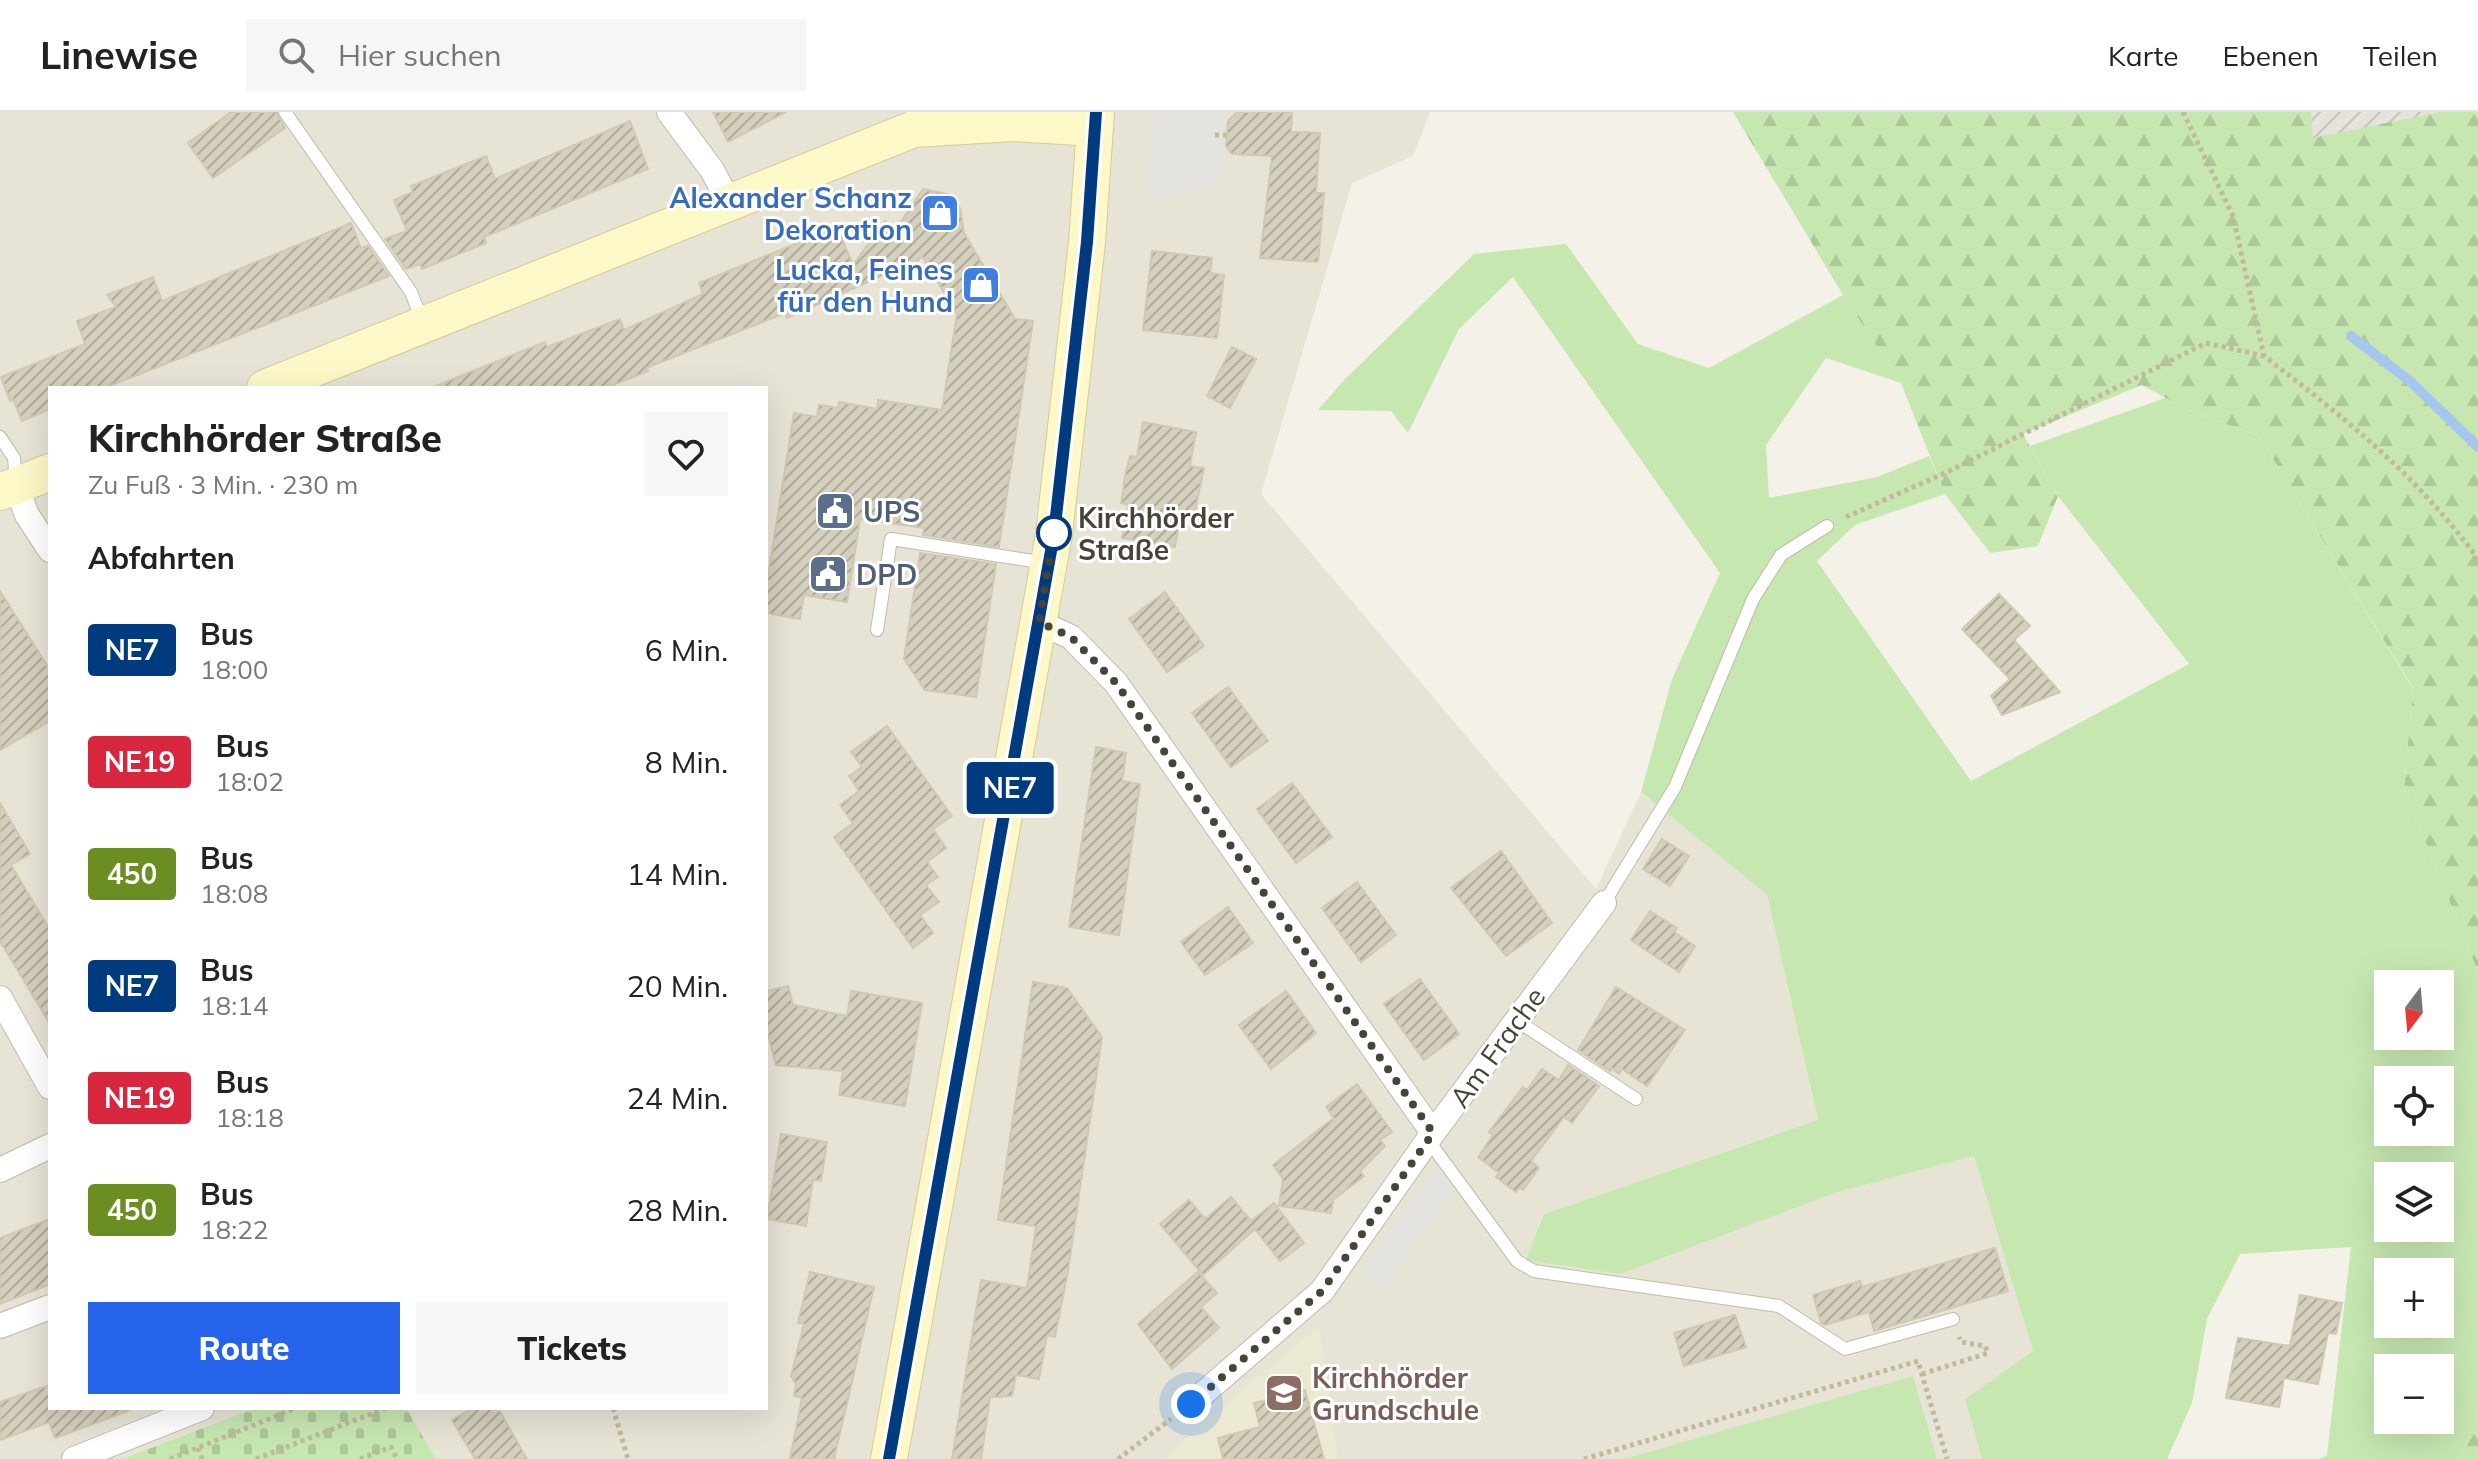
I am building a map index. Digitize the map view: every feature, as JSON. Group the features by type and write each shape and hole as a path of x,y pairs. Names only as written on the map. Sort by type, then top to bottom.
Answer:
{"main road":[{"path":"270,386 730,204 925,121 1013,123 1096,120 1066,444 1049,563 889,1459"},
{"path":"8,489 48,473"}],"street":[{"path":"669,112 712,170 730,204"},
{"path":"8,489 48,547"},
{"path":"1039,622 1071,637 1116,683 1431,1136"},
{"name":"Am Frache","path":"1191,1404 1322,1291 1431,1136 1604,903"},
{"path":"0,998 48,1083"},
{"path":"0,1170 48,1147"},
{"path":"0,1326 48,1308"},
{"path":"74,1459 197,1410"}],"lane":[{"path":"285,112 411,292 424,325"},
{"path":"0,437 14,458 8,489"},
{"path":"1604,903 1675,787 1753,599 1781,555 1827,526"},
{"path":"877,630 891,539 1049,563"},
{"path":"1516,1020 1636,1099"},
{"path":"1431,1136 1517,1261 1534,1271 1779,1306 1845,1349 1953,1319"}],"path":[{"path":"2183,112 2233,216 2264,356"},
{"path":"1215,135 1226,135"},
{"path":"1827,526 1945,473 2206,343 2264,356 2369,437 2448,518 2478,559"},
{"path":"1922,1374 1988,1353 1985,1346 1961,1342 1953,1319"},
{"path":"1584,1459 1918,1361 1947,1459"},
{"path":"1118,1459 1191,1404"},
{"path":"170,1459 291,1410"},
{"path":"256,1459 381,1410"},
{"path":"614,1410 628,1459"},
{"path":"360,1459 391,1447 397,1459"},
{"path":"198,1448 202,1459"}],"shaded area":[{"path":"0,112 1430,112 1413,156 1352,183 1261,494 1596,889 1641,792 1767,895 1818,1120 1544,1214 1834,1193 1974,1156 2033,1351 1965,1399 1982,1459 0,1459"},
{"path":"1153,112 1222,112 1220,183 1148,200"},
{"path":"2311,112 2439,112 2312,139"},
{"path":"1435,1169 1457,1186 1383,1286 1361,1270"},
{"name":"Kirchhörder Grundschule","path":"1319,1326 1338,1459 1162,1459"}],"green space":[{"path":"1733,112 2311,112 2313,138 2439,112 2478,112 2478,972 2404,788 2413,688 2259,436 2187,410 2142,385 2023,434 2058,496 2038,546 1990,553 1945,494 1901,383 1843,295"},
{"path":"1566,244 1638,344 1709,368 1843,295 1901,383 1826,358 1766,445 1769,498 1877,477 1929,456 1945,494 1855,525 1817,561 1971,781 2189,664 2058,496 2030,446 2165,398 2187,410 2259,436 2413,689 2404,788 2478,972 2478,1414 2459,1459 2320,1459 2327,1455 2351,1247 2240,1254 2207,1319 2192,1403 2167,1459 1982,1459 1965,1399 2033,1351 1974,1156 1834,1193 1620,1274 1526,1260 1544,1214 1818,1120 1767,895 1641,792 1672,679 1720,573 1513,277 1459,329 1408,433 1391,411 1318,410 1343,381 1474,254"},
{"path":"1913,1376 1937,1459 1624,1459"},
{"path":"250,1410 407,1410 436,1459 123,1459"},
{"path":"2478,1414 2478,1459 2459,1459"}],"building":[{"path":"231,112 276,112 285,128 213,178 188,143"},
{"path":"713,112 786,112 728,142"},
{"path":"1237,112 1292,112 1291,132 1320,133 1316,193 1324,193 1318,262 1260,258 1272,156 1232,154 1226,146 1228,121"},
{"path":"630,121 648,169 484,237 486,243 422,269 420,264 406,269 385,239 407,231 394,200 413,192 411,186 486,156 495,179"},
{"path":"923,189 947,194 960,208 964,233 1015,319 1033,321 999,547 923,535 924,528 860,519 847,602 804,595 800,619 768,613 768,576 794,413 817,417 819,405 838,408 839,402 877,409 878,400 942,410 957,314 922,256 911,268 906,265 787,318 785,313 646,368 648,371 610,386 436,386 545,342 547,347 620,319 624,330 703,294 699,283 837,227 853,265 885,221 896,229"},
{"path":"351,223 361,248 368,246 389,276 109,386 48,386 48,410 22,421 1,377 85,344 77,321 116,307 107,295 153,277 162,301"},
{"path":"1152,251 1212,258 1210,273 1224,275 1217,338 1143,330"},
{"path":"1232,347 1256,359 1230,408 1207,396"},
{"path":"1143,422 1196,432 1190,466 1204,468 1194,516 1181,513 1175,547 1122,538 1128,505 1121,503 1126,471 1130,456 1137,457"},
{"path":"920,553 996,564 976,697 925,690 904,659"},
{"path":"0,591 48,667 48,722 0,750"},
{"path":"1165,592 1204,646 1167,672 1129,619"},
{"path":"1999,594 2030,626 2014,640 2060,692 2002,715 1991,696 2010,679 1962,629"},
{"path":"1228,687 1268,741 1231,767 1192,713"},
{"path":"887,726 952,816 933,829 946,848 927,862 938,877 926,885 939,902 920,915 933,933 913,948 834,837 853,823 840,805 859,791 849,776 862,767 851,752"},
{"path":"1096,747 1126,753 1122,781 1140,784 1119,935 1069,927"},
{"path":"1292,783 1332,837 1296,863 1257,809"},
{"path":"0,803 30,854 11,865 48,927 48,1021 0,941"},
{"path":"1662,839 1689,856 1670,886 1643,869"},
{"path":"1501,851 1552,923 1506,956 1451,888"},
{"path":"1357,882 1396,935 1361,962 1322,908"},
{"path":"1228,907 1253,943 1205,975 1181,942"},
{"path":"1650,911 1677,928 1674,932 1695,946 1679,972 1631,940"},
{"path":"1420,979 1459,1034 1424,1060 1384,1004"},
{"path":"1033,982 1067,988 1102,1037 1068,1271 1055,1337 1047,1335 1039,1379 1016,1375 1012,1396 990,1397 981,1459 952,1459 981,1280 1027,1288 1036,1226 998,1220"},
{"path":"788,986 793,1005 847,1016 851,991 922,1003 905,1106 839,1095 843,1071 776,1065 768,1035 768,991"},
{"path":"1616,987 1685,1030 1647,1086 1622,1069 1619,1074 1612,1068 1610,1071 1578,1050"},
{"path":"1286,991 1316,1033 1271,1069 1239,1025"},
{"path":"1568,1065 1599,1086 1572,1123 1564,1117 1531,1161 1539,1168 1523,1190 1520,1187 1516,1192 1496,1177 1499,1173 1478,1157 1493,1135 1489,1132 1523,1087 1527,1090 1542,1069 1559,1080"},
{"path":"1357,1084 1392,1132 1380,1140 1385,1146 1360,1171 1364,1176 1333,1200 1331,1213 1279,1206 1283,1179 1273,1165 1334,1118 1326,1107"},
{"path":"781,1134 827,1142 821,1181 813,1180 806,1226 768,1219"},
{"path":"1231,1197 1251,1221 1274,1203 1304,1243 1280,1261 1255,1229 1203,1275 1160,1224 1189,1200 1205,1219"},
{"path":"48,1220 48,1285 0,1304 0,1238"},
{"path":"1995,1248 2008,1291 1874,1331 1869,1312 1825,1325 1821,1323 1813,1295 1860,1281 1862,1287"},
{"path":"810,1272 874,1287 834,1459 790,1459 802,1398 794,1396 796,1384 791,1376 804,1324 798,1323"},
{"path":"1198,1272 1217,1293 1201,1307 1219,1328 1172,1369 1138,1324"},
{"path":"2300,1295 2342,1303 2336,1334 2328,1333 2318,1384 2284,1378 2279,1407 2226,1398 2238,1338 2290,1346"},
{"path":"1735,1315 1746,1347 1684,1366 1674,1333"},
{"path":"48,1386 48,1410 128,1411 55,1438 49,1422 0,1440 0,1402"},
{"path":"1305,1390 1324,1459 1223,1459 1218,1438 1260,1427 1254,1403"},
{"path":"470,1410 499,1410 527,1459 475,1459 452,1420"}],"waterway":[{"path":"2351,336 2411,382 2478,447"}],"bus line":[{"name":"NE7","path":"889,1459 1054,534 1087,242 1096,112"}],"place":[{"name":"Alexander Schanz Dekoration","path":"940,213"},
{"name":"Lucka, Feines für den Hund","path":"981,285"},
{"name":"UPS","path":"835,511"},
{"name":"Kirchhörder Straße","path":"1054,533"},
{"name":"DPD","path":"828,574"},
{"name":"Kirchhörder Grundschule","path":"1284,1393"}],"route":[{"path":"1054,533 1039,622 1071,637 1116,683 1433,1133 1322,1291 1191,1404"}]}
